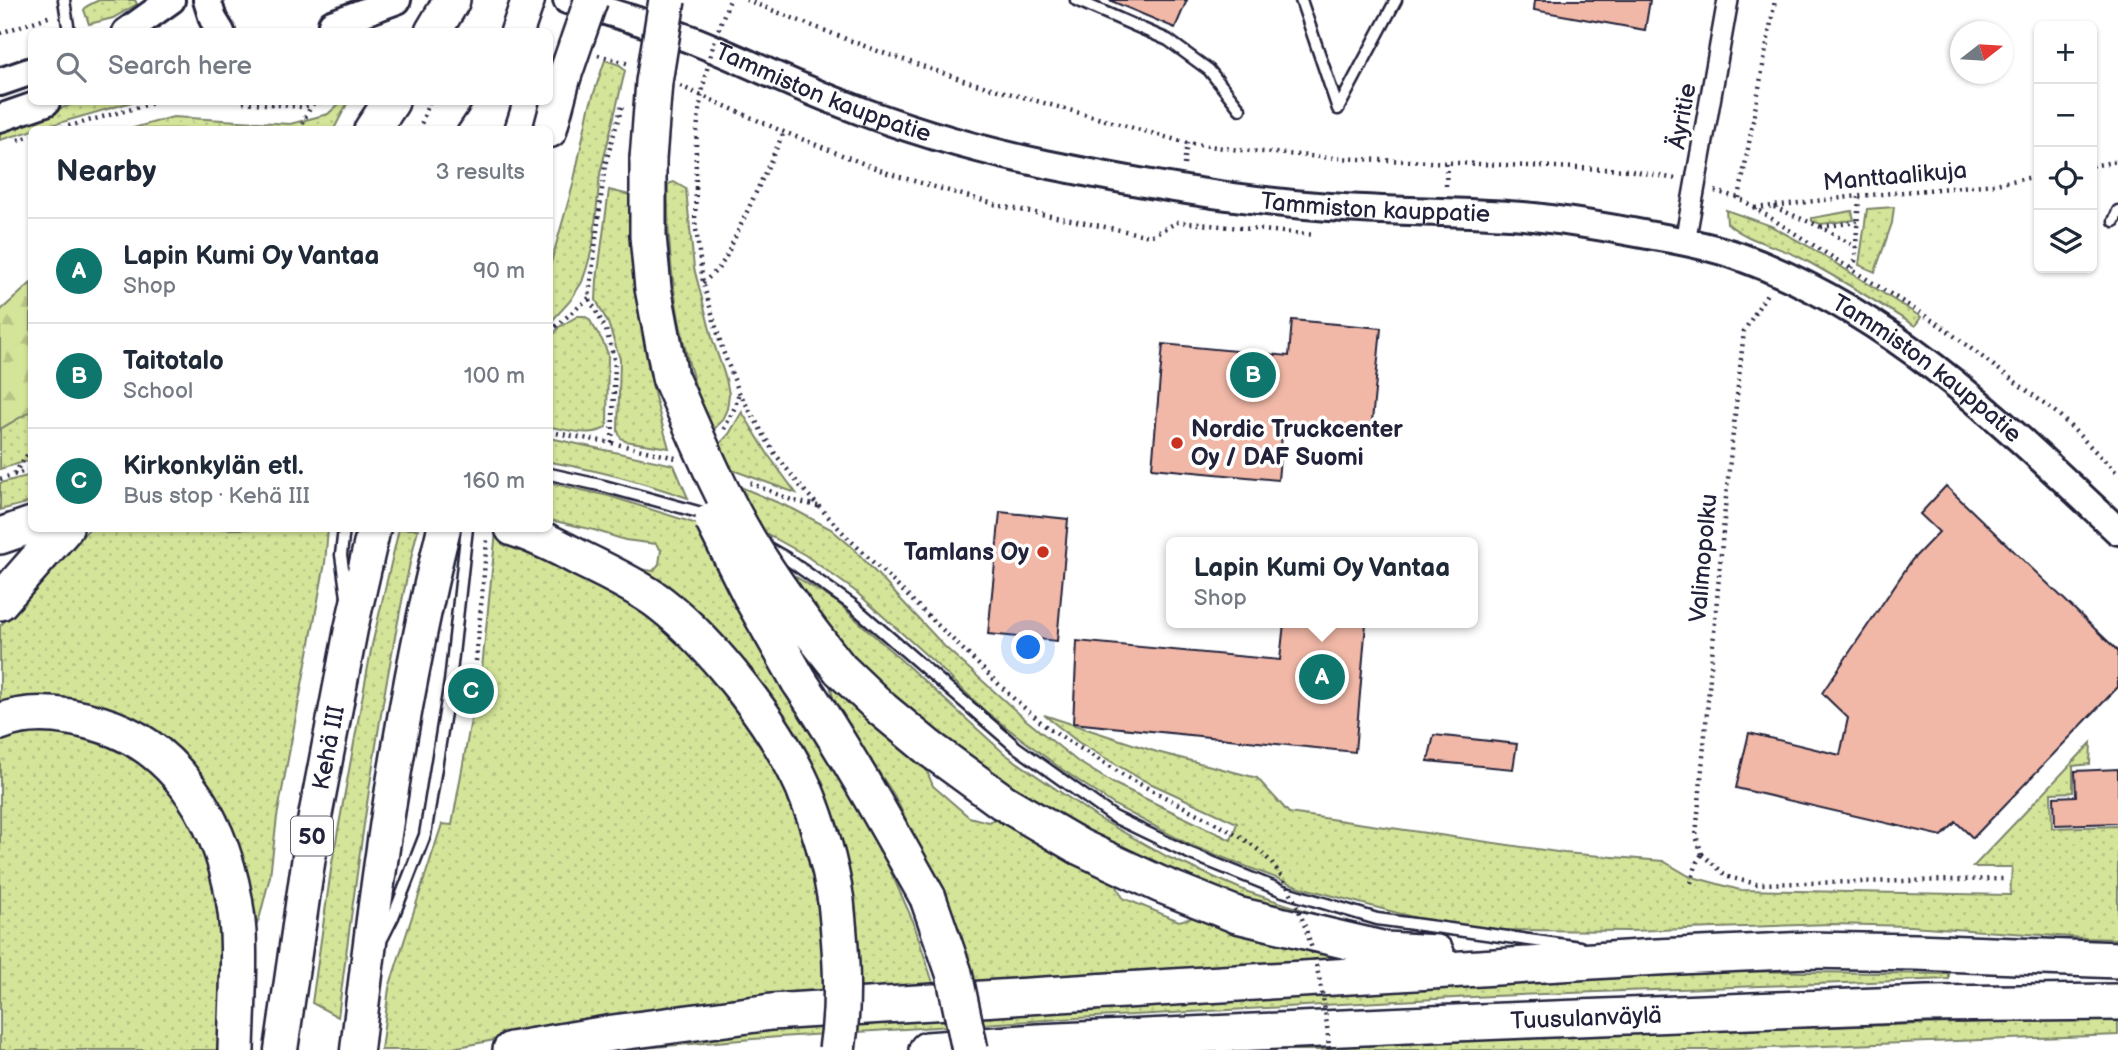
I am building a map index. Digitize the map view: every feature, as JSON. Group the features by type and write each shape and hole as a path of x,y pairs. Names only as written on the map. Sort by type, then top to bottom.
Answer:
{"highway":[{"path":"414,28 452,0"},
{"path":"518,28 528,0"},
{"path":"551,126 564,78 591,0"},
{"path":"667,0 654,82 648,159 648,236 653,288 690,465 718,533 799,681 879,810 928,898 954,973 970,1050"},
{"path":"375,126 388,105"},
{"path":"486,126 493,105"},
{"path":"670,377 706,459 748,541 794,611 840,669 911,733 1003,802 1080,847 1181,893 1237,915 1386,950 1657,957 1808,950 2118,960"},
{"path":"0,602 61,532"},
{"name":"Kehä III","path":"281,1047 314,822 351,629 354,558 371,532"},
{"path":"357,1047 391,790 449,572 444,532"},
{"path":"500,532 535,535 659,602 703,641 750,699 803,788 828,860 836,901 843,973 837,1050"},
{"path":"0,722 43,715 79,718 111,727 147,746 173,769 197,798 216,835 229,878 238,932 236,1036"},
{"path":"511,1050 771,1012 1579,955"},
{"name":"Tuusulanväylä","path":"927,1050 1376,1026 1927,1003 2118,1002"}],"main road":[{"path":"132,28 171,0"},
{"path":"208,0 219,28"},
{"path":"332,18 397,0"},
{"name":"Tammiston kauppatie","path":"567,0 630,17 698,42 845,105 954,141 1040,163 1237,199 1331,208 1523,216 1595,225 1685,242 1737,256 1780,274 1847,308 1922,356 2015,434 2118,531"},
{"path":"0,82 28,72"},
{"path":"0,118 37,105"}],"street":[{"name":"Äyritie","path":"1685,242 1728,0"}],"lane":[{"path":"64,0 68,28"},
{"path":"1076,0 1168,40 1209,70 1240,109"},
{"path":"1301,0 1338,109 1396,0"},
{"path":"466,126 480,105"},
{"path":"553,475 707,514 786,558 851,604 1016,747 1114,817 1191,854 1283,891 1377,919 1579,955"},
{"path":"345,532 354,558"},
{"path":"449,572 465,532"},
{"path":"1604,950 1657,957"}],"path":[{"path":"730,0 708,69 698,121 695,221 703,283 723,351 739,391 780,460 801,487 845,535 1013,698 1049,729 1130,779 1243,838 1266,856 1294,901 1315,963 1329,1050"},
{"path":"1739,198 1775,0"},
{"path":"0,33 65,11"},
{"path":"586,52 634,65"},
{"path":"671,82 784,132 890,174 1001,206 1150,236 1178,222 1315,235"},
{"path":"612,443 615,362 606,330 589,298 605,165 623,103"},
{"path":"70,126 146,105"},
{"path":"279,105 312,106"},
{"path":"420,126 428,105"},
{"path":"301,126 312,106"},
{"path":"703,283 725,259 784,132"},
{"path":"2097,165 2118,161"},
{"path":"1446,186 1447,163"},
{"name":"Manttaalikuja","path":"1754,208 1859,195 1995,184 2034,177"},
{"path":"1851,268 1856,247 1859,195"},
{"path":"1773,206 1821,227 1856,247"},
{"path":"1821,227 1857,222"},
{"name":"Valimopolku","path":"1702,854 1696,836 1726,497 1744,331 1780,274"},
{"path":"553,328 589,298"},
{"path":"14,474 28,455"},
{"path":"0,478 28,470"},
{"path":"476,660 484,568 500,532"},
{"path":"1691,883 1702,854 1728,877 1758,884 2004,879"}],"green space":[{"path":"99,0 135,0 137,4 113,18 89,24 84,10"},
{"path":"605,60 620,65 625,71 600,174 593,245 582,282 553,320 553,255 573,185 589,108"},
{"path":"70,105 122,105 49,126 28,126 28,132 0,140 0,129"},
{"path":"338,105 346,105 336,126 141,126 173,117 290,124 328,114"},
{"path":"674,182 686,189 694,268 729,394 722,420 711,433 691,372 673,279 668,184"},
{"path":"609,190 630,195 640,323 652,386 669,448 625,441 618,431 620,359 608,323 596,300"},
{"path":"1894,207 1892,223 1875,272 1859,265 1867,209"},
{"path":"1726,210 1771,226 1808,246 1921,317 1915,326 1799,257 1752,239 1727,223"},
{"path":"1852,211 1854,220 1821,224 1812,221 1812,218"},
{"path":"28,286 28,413 0,429 0,311"},
{"path":"578,316 584,316 589,319 608,354 607,426 602,430 588,433 553,428 553,335 559,327"},
{"path":"742,412 796,493 724,467 716,448 729,434"},
{"path":"28,413 28,461 0,469 0,429"},
{"path":"553,439 674,465 688,498 620,477 553,463"},
{"path":"28,476 28,503 0,510 0,483"},
{"path":"731,483 793,509 831,529 852,547 945,647 1026,720 1077,761 1113,783 1231,840 1237,823 1141,779 1078,742 1044,715 1157,752 1257,778 1289,813 1564,853 1663,861 1689,876 1740,890 2010,895 2012,867 1973,867 2091,743 2090,764 2073,766 2073,792 2051,793 2052,828 2118,826 2118,939 1910,926 1831,924 1629,931 1501,930 1420,919 1300,887 1190,845 1116,806 1060,768 985,711 855,591 805,555 753,526"},
{"path":"553,484 609,496 697,524 877,841 913,921 935,989 856,994 829,823 633,568 653,571 659,564 661,550 656,544 625,540 553,521"},
{"path":"86,532 328,532 325,563 277,817 270,876 250,942 178,756 0,705 0,626"},
{"path":"398,532 417,532 379,726 338,1017 312,1003 332,863 372,645"},
{"path":"496,532 589,571 680,638 761,738 788,789 818,878 828,996 607,1018 443,1050 381,1050 389,988 442,824 452,825 474,703 477,703"},
{"path":"777,565 838,603 1005,754 1098,818 1168,857 1248,892 1389,934 1326,925 1161,872 981,774 838,647"},
{"path":"830,685 838,686 921,757 933,786 969,817 988,822 1004,816 1052,851 1114,881 1123,898 1179,921 1202,915 1407,962 972,986 935,878 894,795 835,706"},
{"path":"64,727 119,745 160,777 199,832 217,897 224,955 224,1050 0,1050 0,734"},
{"path":"1738,971 1949,974 1949,979 1492,996 1077,1018 616,1050 665,1034 1573,977"},
{"path":"2118,1020 2118,1035 1715,1050 1272,1050 1573,1035"}],"building":[{"path":"1109,0 1187,0 1175,28"},
{"path":"1535,0 1650,0 1645,30 1534,10"},
{"path":"1292,320 1381,328 1371,432 1283,424 1278,480 1152,468 1163,344 1289,356"},
{"path":"1946,486 2118,651 2118,687 1973,838 1956,822 1942,836 1736,788 1749,733 1840,755 1848,718 1822,693 1912,560 1939,532 1920,514"},
{"path":"1000,512 1068,519 1057,641 988,634"},
{"path":"1283,628 1366,628 1355,752 1073,723 1077,641 1280,660"},
{"path":"1434,735 1517,744 1513,769 1428,761"},
{"path":"2118,769 2118,823 2055,825 2054,797 2076,796 2075,771"}],"place":[{"name":"Taitotalo","path":"1253,375"},
{"name":"Nordic Truckcenter Oy / DAF Suomi","path":"1177,443"},
{"name":"Tamlans Oy","path":"1043,552"},
{"name":"Lapin Kumi Oy Vantaa","path":"1322,677"},
{"name":"Kirkonkylän etl.","path":"471,691"}]}
